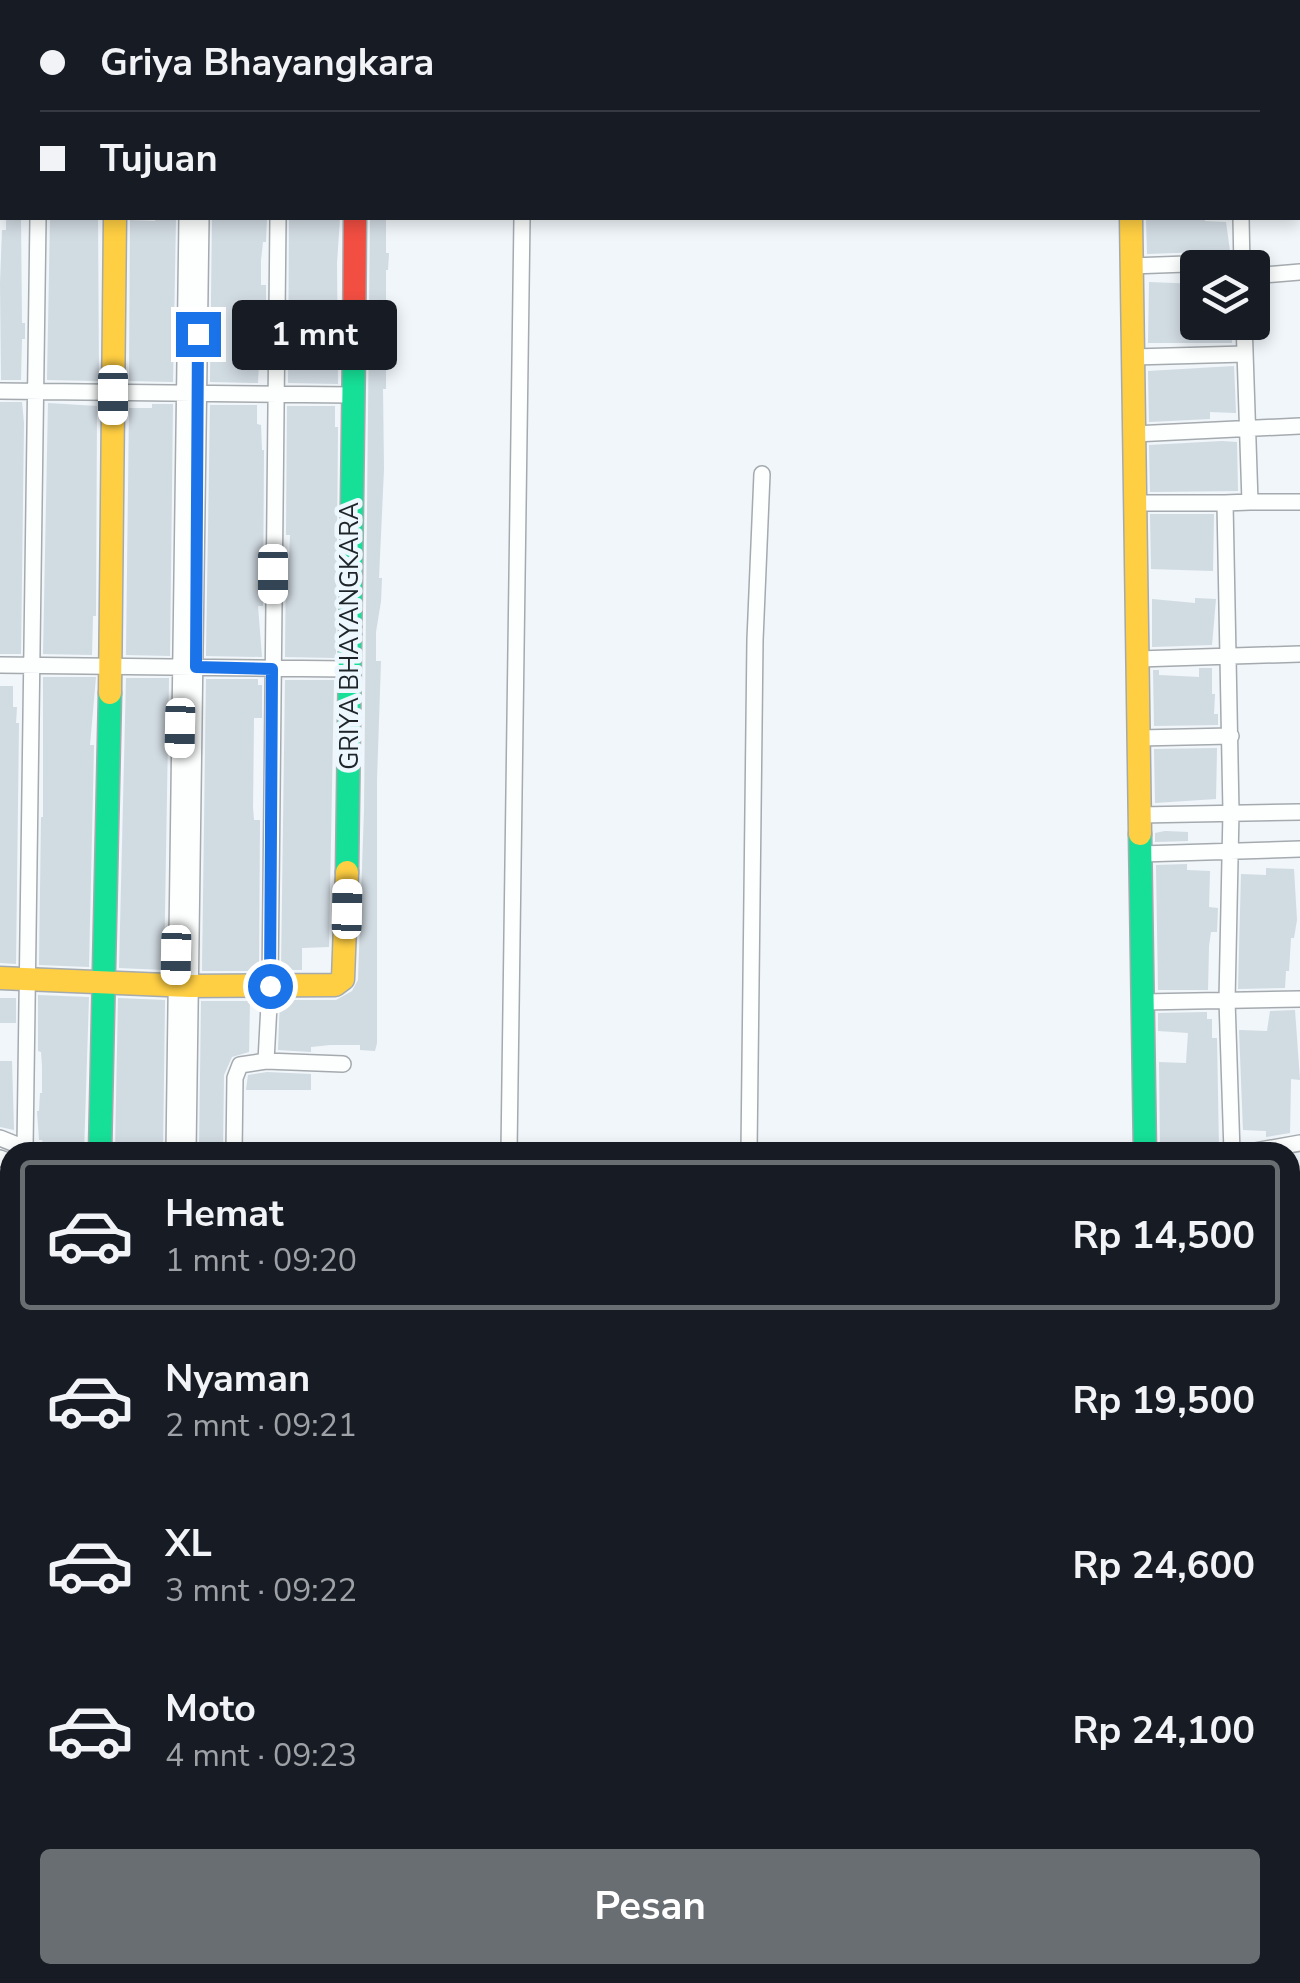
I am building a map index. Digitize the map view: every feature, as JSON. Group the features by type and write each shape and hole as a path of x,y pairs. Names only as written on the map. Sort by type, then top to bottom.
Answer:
{"street":[{"path":"30,1142 28,981 38,220"},
{"path":"100,1142 116,220"},
{"path":"174,1142 189,667 192,333 188,220"},
{"path":"192,333 201,220"},
{"path":"266,1061 278,220"},
{"name":"GRIYA BHAYANGKARA","path":"0,978 270,986 335,985 345,974 355,220"},
{"path":"509,1142 522,220"},
{"path":"1131,220 1146,1142"},
{"path":"1241,220 1242,250"},
{"path":"1132,266 1180,266"},
{"path":"1270,274 1300,272"},
{"path":"1245,340 1250,502"},
{"path":"1133,357 1245,354"},
{"path":"0,392 353,394"},
{"path":"1134,434 1300,426"},
{"path":"750,1142 755,640 762,474"},
{"path":"1225,502 1231,812 1227,1000 1232,1142"},
{"path":"1135,504 1300,502"},
{"path":"1138,660 1300,654"},
{"path":"0,665 349,669"},
{"path":"1139,738 1230,736"},
{"path":"1140,814 1300,812"},
{"path":"1141,854 1300,848"},
{"path":"182,985 188,1142"},
{"path":"1143,1002 1300,999"},
{"path":"234,1142 236,1073 243,1064 343,1064"}],"building":[{"path":"6,220 21,220 25,339 21,380 1,380 0,283 2,230 6,230"},
{"path":"50,220 98,220 99,381 47,380"},
{"path":"130,220 176,220 173,382 129,381"},
{"path":"212,220 267,220 261,260 266,302 262,302 258,383 210,382"},
{"path":"289,220 340,220 338,384 288,383"},
{"path":"370,220 386,220 389,253 383,389 382,578 376,632 376,661 381,661 377,1043 375,1051 360,1050 360,1045 311,1047 311,1052 278,1050 280,1000 336,1000 352,991 358,980 364,811"},
{"path":"1146,220 1226,222 1230,250 1147,254"},
{"path":"1149,282 1180,283 1180,340 1232,340 1232,343 1148,343"},
{"path":"1234,366 1236,413 1210,412 1210,419 1149,422 1148,371"},
{"path":"0,402 22,402 24,423 21,654 0,654"},
{"path":"48,403 97,406 96,616 92,655 43,654"},
{"path":"152,404 173,404 170,656 126,655 129,408 152,408"},
{"path":"210,405 257,405 264,450 263,606 258,606 262,657 206,656"},
{"path":"287,406 335,406 336,658 285,657 286,559 290,535 286,535"},
{"path":"1237,442 1238,491 1150,492 1149,445"},
{"path":"1150,514 1214,514 1213,571 1151,569"},
{"path":"1195,598 1216,599 1212,645 1152,647 1152,599 1195,603"},
{"path":"1199,668 1212,668 1218,725 1154,726 1153,670 1159,670 1159,675 1199,677"},
{"path":"43,677 96,677 90,745 94,745 89,967 39,965"},
{"path":"126,678 169,678 164,970 119,968"},
{"path":"206,679 258,679 258,685 262,685 262,718 254,718 253,808 254,820 260,820 259,971 202,971"},
{"path":"285,680 334,680 329,947 302,948 302,970 281,970"},
{"path":"0,686 13,686 13,707 17,707 19,723 16,964 0,963"},
{"path":"1217,748 1216,799 1155,803 1154,749"},
{"path":"1188,832 1188,841 1155,842 1155,833"},
{"path":"1187,864 1187,870 1210,871 1209,907 1218,908 1217,932 1211,932 1209,946 1208,990 1158,990 1156,865"},
{"path":"1266,868 1294,869 1297,920 1291,938 1289,971 1285,988 1238,989 1241,874 1266,875"},
{"path":"38,995 89,997 84,1142 39,1140 37,1111 42,1066 38,1051"},
{"path":"0,998 16,998 16,1023 0,1023"},
{"path":"118,998 165,1000 163,1142 115,1142"},
{"path":"201,1001 258,1001 250,1002 249,1052 232,1057 224,1075 223,1142 199,1142"},
{"path":"1295,1010 1300,1080 1291,1079 1290,1133 1266,1137 1266,1131 1243,1130 1239,1030 1267,1031 1270,1011"},
{"path":"1207,1012 1207,1019 1212,1019 1212,1038 1217,1038 1219,1142 1160,1142 1159,1062 1186,1063 1188,1033 1158,1031 1158,1013"},
{"path":"0,1061 12,1061 14,1130 0,1127"},
{"path":"311,1074 311,1090 246,1090 248,1075"}],"traffic: fast":[{"path":"347,872 354,351"},
{"path":"100,1142 110,693"},
{"path":"1140,834 1145,1142"}],"traffic: slow":[{"path":"110,693 115,220"},
{"path":"1131,220 1140,834"},
{"path":"0,978 190,986 335,985 343,979 347,872"}],"traffic: jam":[{"path":"354,351 355,220"}],"route":[{"path":"198,334 196,667 272,669 270,986"}]}
